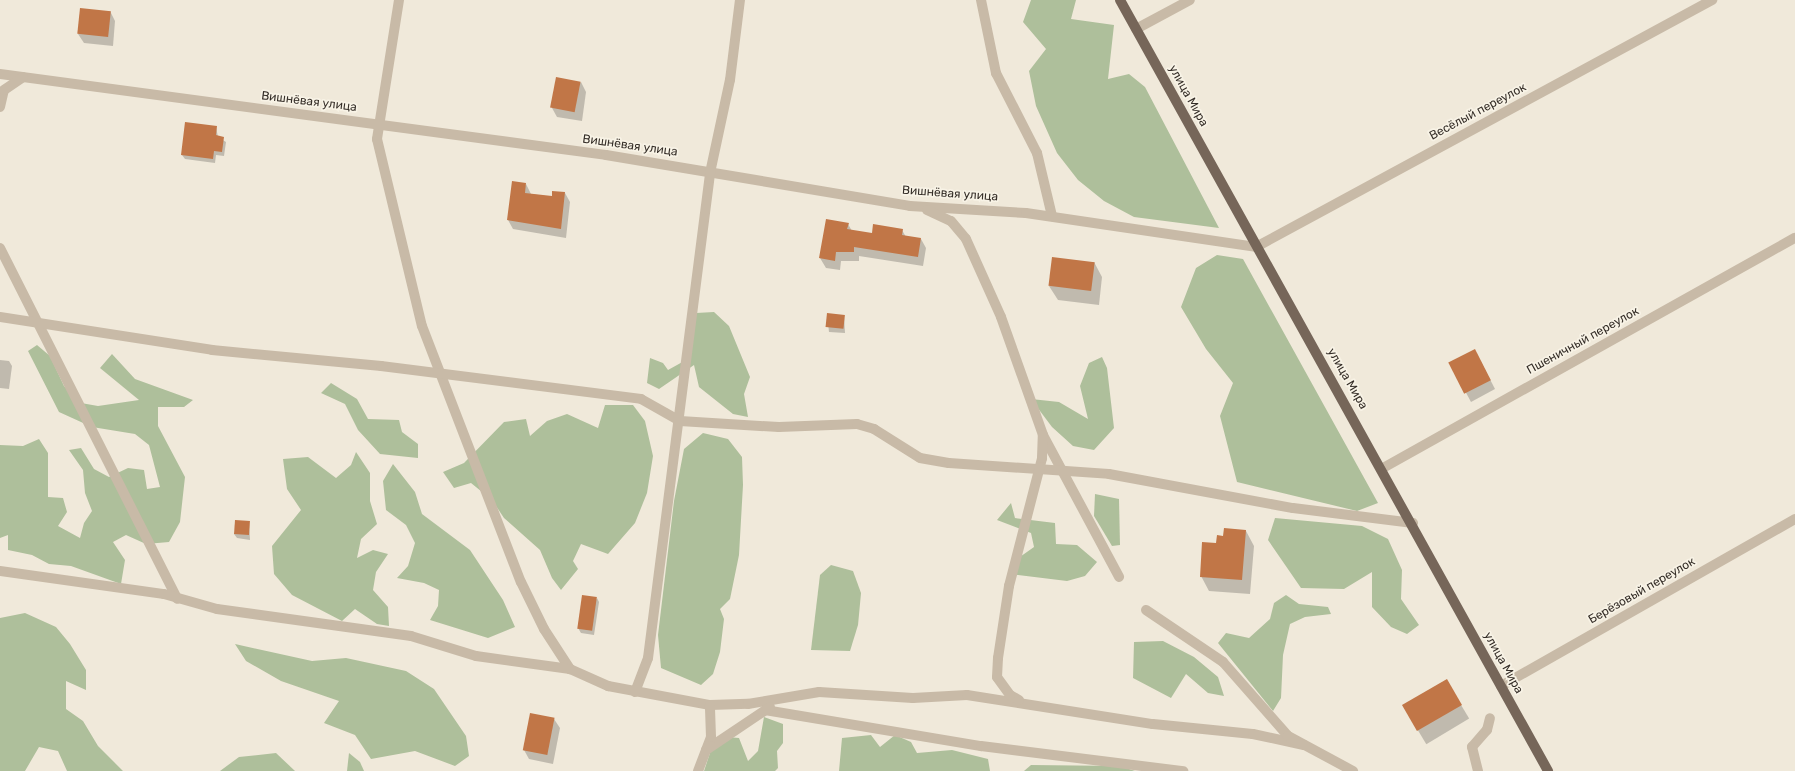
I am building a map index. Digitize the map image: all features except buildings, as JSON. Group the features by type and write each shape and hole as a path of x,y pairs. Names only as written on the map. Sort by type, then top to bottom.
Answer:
{"main road":[{"name":"улица Мира","path":"1120,0 1256,247 1383,468 1548,771"}],"street":[{"path":"400,0 378,124 382,168 422,326 439,376 521,582 544,629 570,669"},
{"path":"635,692 648,658 662,534 680,421 710,173 730,80 740,0"},
{"path":"982,0 996,73 1037,153 1052,216"},
{"path":"1136,29 1190,0"},
{"name":"Весёлый переулок","path":"1256,247 1712,0"},
{"name":"Вишнёвая улица","path":"0,74 378,124 710,173 910,206 1052,216 1256,247"},
{"path":"0,108 4,90 23,77"},
{"path":"910,206 936,212 951,221 966,239 1001,317 1043,435 1119,576"},
{"name":"Пшеничный переулок","path":"1383,468 1795,238"},
{"path":"0,248 177,599"},
{"path":"0,317 212,350 366,364 439,376 641,399 680,421 779,427 857,424 874,429 920,458 986,467 1062,470 1413,523"},
{"path":"1024,702 1010,695 997,677 998,658 1009,586 1038,470 1043,435"},
{"name":"Берёзовый переулок","path":"1501,686 1795,519"},
{"path":"0,571 177,599 216,609 411,636 476,656 570,669 608,686 710,705 782,700 840,691 913,698 967,695 1024,702 1153,724 1253,734 1304,745"},
{"path":"1146,610 1223,662 1272,719 1304,745 1353,771"},
{"path":"706,750 782,700"},
{"path":"698,771 711,737 710,705"},
{"path":"765,710 981,746 1183,771"},
{"path":"1478,771 1472,747 1487,730 1490,718"}],"green space":[{"path":"1031,0 1076,0 1071,19 1114,25 1108,79 1129,74 1145,87 1219,228 1134,217 1104,201 1078,180 1057,153 1036,106 1029,71 1046,49 1023,22"},
{"path":"1217,255 1243,259 1378,503 1357,511 1237,482 1220,416 1233,383 1206,349 1181,307 1196,268"},
{"path":"714,312 729,326 750,377 744,394 748,417 733,414 699,387 694,365 659,389 647,383 650,358 663,363 668,370 686,360 696,313"},
{"path":"37,345 50,356 64,386 81,403 98,406 139,400 100,368 112,354 135,379 193,400 184,407 158,407 158,426 185,477 180,522 169,542 146,544 126,535 113,542 125,560 121,584 71,566 49,564 32,555 8,550 8,535 0,538 0,445 23,446 39,439 48,453 48,497 63,498 67,512 58,526 80,538 84,523 92,511 85,493 83,470 69,450 81,448 94,469 109,477 128,468 144,470 147,489 160,487 149,445 135,434 92,427 59,412 28,351"},
{"path":"1102,357 1107,368 1114,428 1094,450 1073,446 1052,427 1031,399 1059,402 1088,419 1080,386 1089,363"},
{"path":"331,383 357,399 368,419 399,420 402,432 418,444 418,458 380,454 358,430 345,404 321,393"},
{"path":"605,405 633,405 645,421 653,456 647,493 635,523 608,554 581,544 573,561 578,569 561,590 552,578 540,550 504,518 492,500 471,483 454,488 443,472 464,463 504,422 526,419 530,436 547,421 567,414 598,428"},
{"path":"703,433 728,439 742,457 743,485 739,555 730,599 720,609 724,619 720,652 713,674 701,685 661,668 658,635 674,501 684,449"},
{"path":"356,452 370,473 370,501 377,524 361,539 357,558 373,550 388,554 376,572 373,590 388,607 389,626 377,624 355,609 342,621 292,595 274,574 272,546 301,510 287,489 283,459 308,457 336,478 351,465"},
{"path":"393,464 415,492 422,514 470,550 503,600 515,627 488,638 430,620 438,606 439,590 424,583 397,578 408,566 415,543 406,525 386,510 383,481"},
{"path":"1095,494 1119,499 1120,545 1112,546 1094,516"},
{"path":"1011,503 1015,518 1055,523 1056,544 1077,545 1097,562 1085,576 1067,581 1011,574 1017,559 1034,547 1031,533 997,520"},
{"path":"1275,518 1362,526 1388,539 1402,570 1401,599 1419,625 1407,634 1391,627 1372,607 1372,572 1344,589 1301,588 1268,540"},
{"path":"831,565 853,571 861,593 858,625 850,651 811,650 820,575"},
{"path":"1286,595 1299,604 1328,607 1331,614 1305,617 1290,624 1283,655 1281,698 1273,711 1218,643 1226,633 1249,638 1270,619 1274,603"},
{"path":"25,613 56,627 70,644 86,670 86,690 66,681 66,709 83,721 98,746 123,771 67,771 58,751 39,747 25,771 0,771 0,618"},
{"path":"1163,641 1194,657 1218,677 1224,696 1208,693 1186,674 1171,698 1133,678 1134,642"},
{"path":"235,644 312,661 346,658 406,671 434,689 466,736 469,756 455,766 415,751 371,759 355,735 324,723 339,701 281,681 246,661"},
{"path":"764,717 783,724 783,743 777,751 778,768 775,771 704,771 710,753 727,737 739,738 748,761 758,751"},
{"path":"871,735 880,747 895,735 911,742 917,753 952,750 988,759 990,771 839,771 842,738"},
{"path":"276,753 295,771 220,771 239,757"},
{"path":"349,753 360,762 364,771 347,771"},
{"path":"1031,765 1120,766 1135,771 1024,771"}]}
